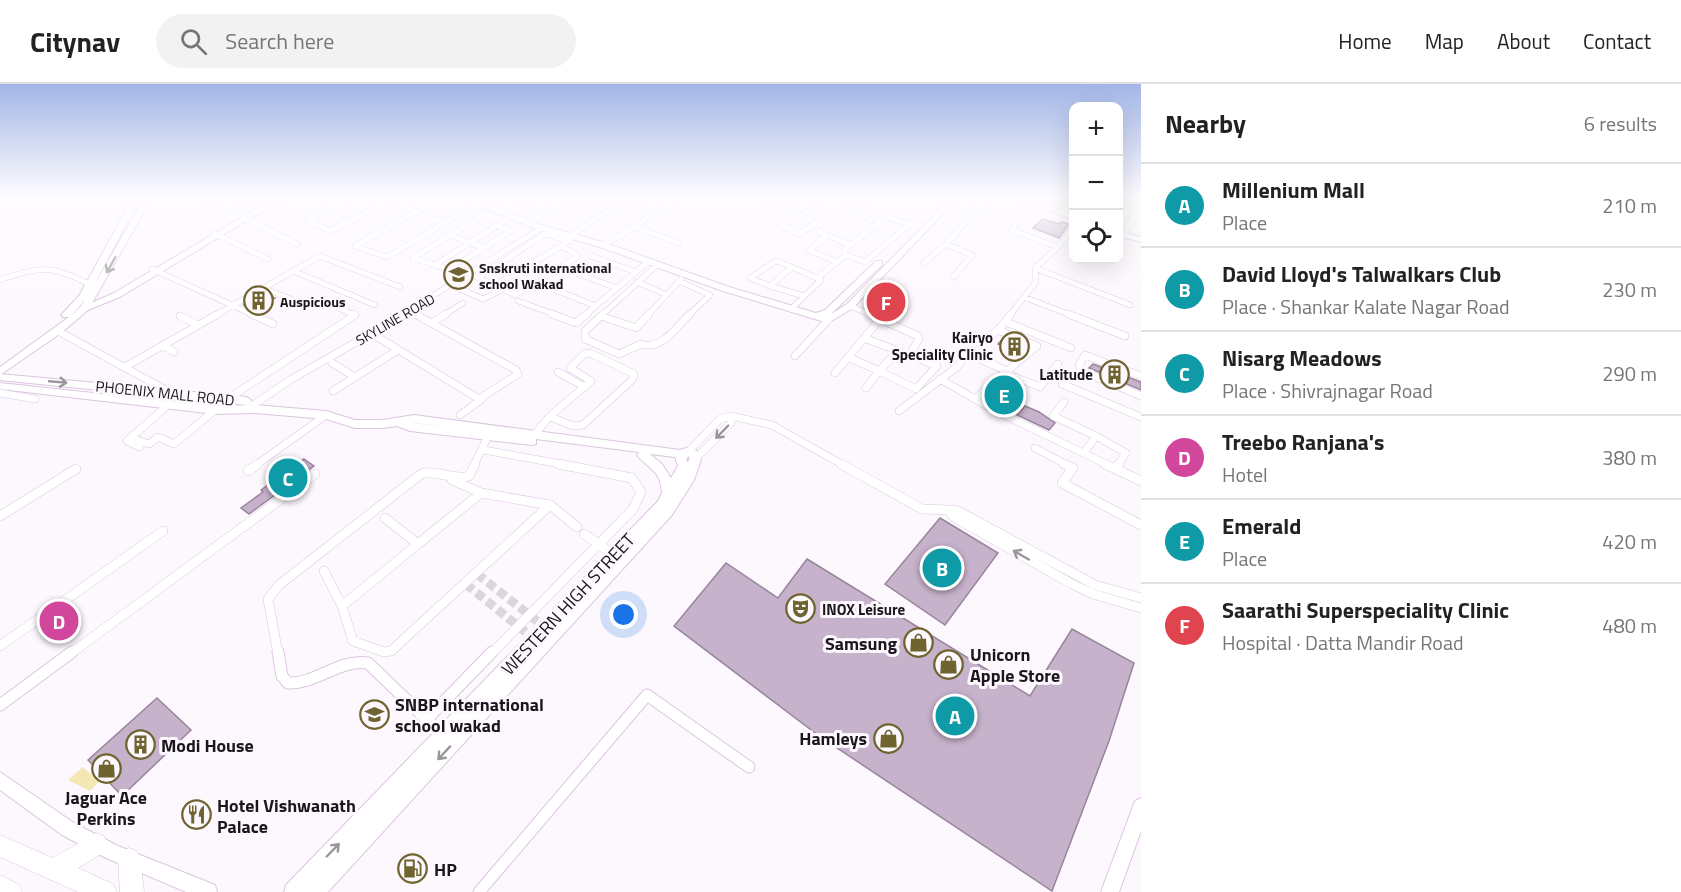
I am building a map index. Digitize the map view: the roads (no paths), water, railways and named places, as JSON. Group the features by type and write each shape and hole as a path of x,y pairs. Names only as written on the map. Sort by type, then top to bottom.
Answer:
{"highway":[{"path":"54,870 96,844"},
{"path":"0,846 105,892"},
{"path":"129,859 132,892"},
{"path":"0,887 10,892"}],"street":[{"path":"0,364 73,309 117,234"},
{"path":"0,372 58,331 88,305 129,234"},
{"path":"88,305 117,295 216,234 268,259"},
{"path":"278,234 297,244"},
{"path":"377,234 355,246 387,257 426,234"},
{"path":"434,266 485,234"},
{"path":"450,269 506,234"},
{"name":"SKYLINE ROAD","path":"243,408 258,402 533,234"},
{"path":"478,278 545,234 603,245 652,263 710,295 658,345 650,347 640,344 619,354 585,339 585,331 637,282 652,263"},
{"path":"559,234 572,238"},
{"path":"493,286 562,246 578,234"},
{"path":"603,245 623,234"},
{"path":"653,234 678,243"},
{"path":"822,234 851,244"},
{"path":"865,234 843,251 846,255 882,267"},
{"path":"865,262 897,234"},
{"path":"795,356 828,320 850,306 912,234"},
{"path":"814,316 828,312 882,267 917,234"},
{"path":"924,263 955,234"},
{"path":"1021,234 1058,247"},
{"path":"1035,268 1058,247 1068,234"},
{"path":"484,248 450,235 413,258 478,278 502,290 517,294 578,256 562,246"},
{"path":"827,236 809,250 837,262"},
{"path":"946,244 972,255 953,277"},
{"path":"817,278 846,255"},
{"path":"125,367 323,256 400,287"},
{"path":"591,256 636,272"},
{"path":"791,309 821,281 776,261 750,278 804,296"},
{"path":"518,301 573,324 636,272 652,263"},
{"path":"0,280 51,266 67,270 89,284"},
{"path":"770,286 792,267"},
{"path":"899,411 957,367 1006,322 1036,282 1035,268"},
{"path":"1035,268 1130,305"},
{"path":"155,270 273,324"},
{"path":"293,271 375,305"},
{"path":"570,271 617,288"},
{"path":"601,316 636,328 682,278"},
{"path":"682,278 828,320"},
{"path":"637,282 665,294"},
{"path":"545,286 596,306"},
{"path":"263,288 293,300"},
{"path":"460,289 483,299 502,290"},
{"path":"1026,298 1125,336"},
{"path":"432,323 463,303"},
{"path":"226,400 355,315 330,304"},
{"path":"850,306 918,336 919,339 909,355"},
{"path":"410,310 518,372 516,376 460,415"},
{"path":"180,316 198,325"},
{"path":"835,373 880,319"},
{"path":"1006,322 1071,348"},
{"path":"975,399 1037,346 998,330"},
{"path":"58,331 125,367 171,399 127,441 148,444 158,437 174,444 216,410"},
{"path":"371,333 475,398 482,399"},
{"path":"848,357 916,389 937,366 864,338"},
{"path":"162,345 174,352"},
{"path":"333,391 398,350"},
{"path":"866,388 898,351"},
{"path":"400,422 410,427 488,436 532,436 551,417 585,387 591,379 570,368 586,353 634,374 633,379 580,426 573,426 551,417"},
{"path":"969,354 1007,370 1012,376 1036,387 1058,364"},
{"path":"1141,376 1100,358 1085,355 1079,365 1082,371 1141,396"},
{"path":"332,363 355,377"},
{"path":"558,372 585,387"},
{"name":"PHOENIX MALL ROAD","path":"0,377 171,399 216,410 243,408 326,416"},
{"path":"940,379 975,399 1141,481"},
{"path":"1062,384 1141,417"},
{"name":"PHOENIX MALL ROAD","path":"0,386 171,399 258,402 321,409 326,416"},
{"path":"0,393 35,399"},
{"path":"1064,402 1053,416 1125,450 1125,456 1115,469"},
{"path":"248,471 326,416 355,424 400,422 414,419 687,459"},
{"path":"687,459 720,419 731,416 779,428 817,452 922,509 941,508 958,511 1095,585 1141,598"},
{"path":"443,735 368,663 360,660 299,685 288,683 282,676 268,599 279,585 422,474 435,470 467,478 484,450 488,436"},
{"path":"1084,453 1096,436"},
{"path":"595,445 643,455 687,459"},
{"path":"1035,448 1073,468 1062,483 1141,525"},
{"path":"427,719 637,504 641,492 632,478 484,450"},
{"path":"643,455 661,469 666,477 668,496"},
{"name":"WESTERN HIGH STREET","path":"607,571 614,555 668,496 687,459"},
{"name":"WESTERN HIGH STREET","path":"293,892 382,809 607,571 668,512 688,480 687,459"},
{"path":"0,516 76,469"},
{"path":"0,705 315,474"},
{"path":"452,480 481,492 550,505 614,555"},
{"path":"342,606 481,492"},
{"path":"324,571 342,606 353,642 384,652 391,651 550,505"},
{"path":"948,510 954,518 1072,584 1094,594 1141,608"},
{"path":"385,518 418,544"},
{"path":"0,646 163,531"},
{"name":"WESTERN HIGH STREET","path":"315,892 443,735 544,638"},
{"path":"479,892 647,695 749,767"},
{"path":"0,780 39,810 96,844 208,892"},
{"path":"1110,892 1141,807"}],"tunnel":[{"path":"477,574 546,628"},
{"path":"466,584 534,639"}],"place":[{"name":"Snskruti international school Wakad","path":"458,275"},
{"name":"Auspicious","path":"259,301"},
{"name":"Saarathi Superspeciality Clinic","path":"886,302"},
{"name":"Kairyo Speciality Clinic","path":"1014,346"},
{"name":"Latitude","path":"1114,374"},
{"name":"Emerald","path":"1004,395"},
{"name":"Nisarg Meadows","path":"288,478"},
{"name":"David Lloyd's Talwalkars Club","path":"942,568"},
{"name":"INOX Leisure","path":"801,609"},
{"name":"Treebo Ranjana's","path":"59,621"},
{"name":"Samsung","path":"918,643"},
{"name":"Unicorn Apple Store","path":"949,664"},
{"name":"SNBP international school wakad","path":"374,714"},
{"name":"Millenium Mall","path":"955,716"},
{"name":"Hamleys","path":"888,738"},
{"name":"Modi House","path":"140,745"},
{"name":"Jaguar Ace Perkins","path":"106,768"},
{"name":"Hotel Vishwanath Palace","path":"196,815"},
{"name":"HP","path":"413,869"}]}
